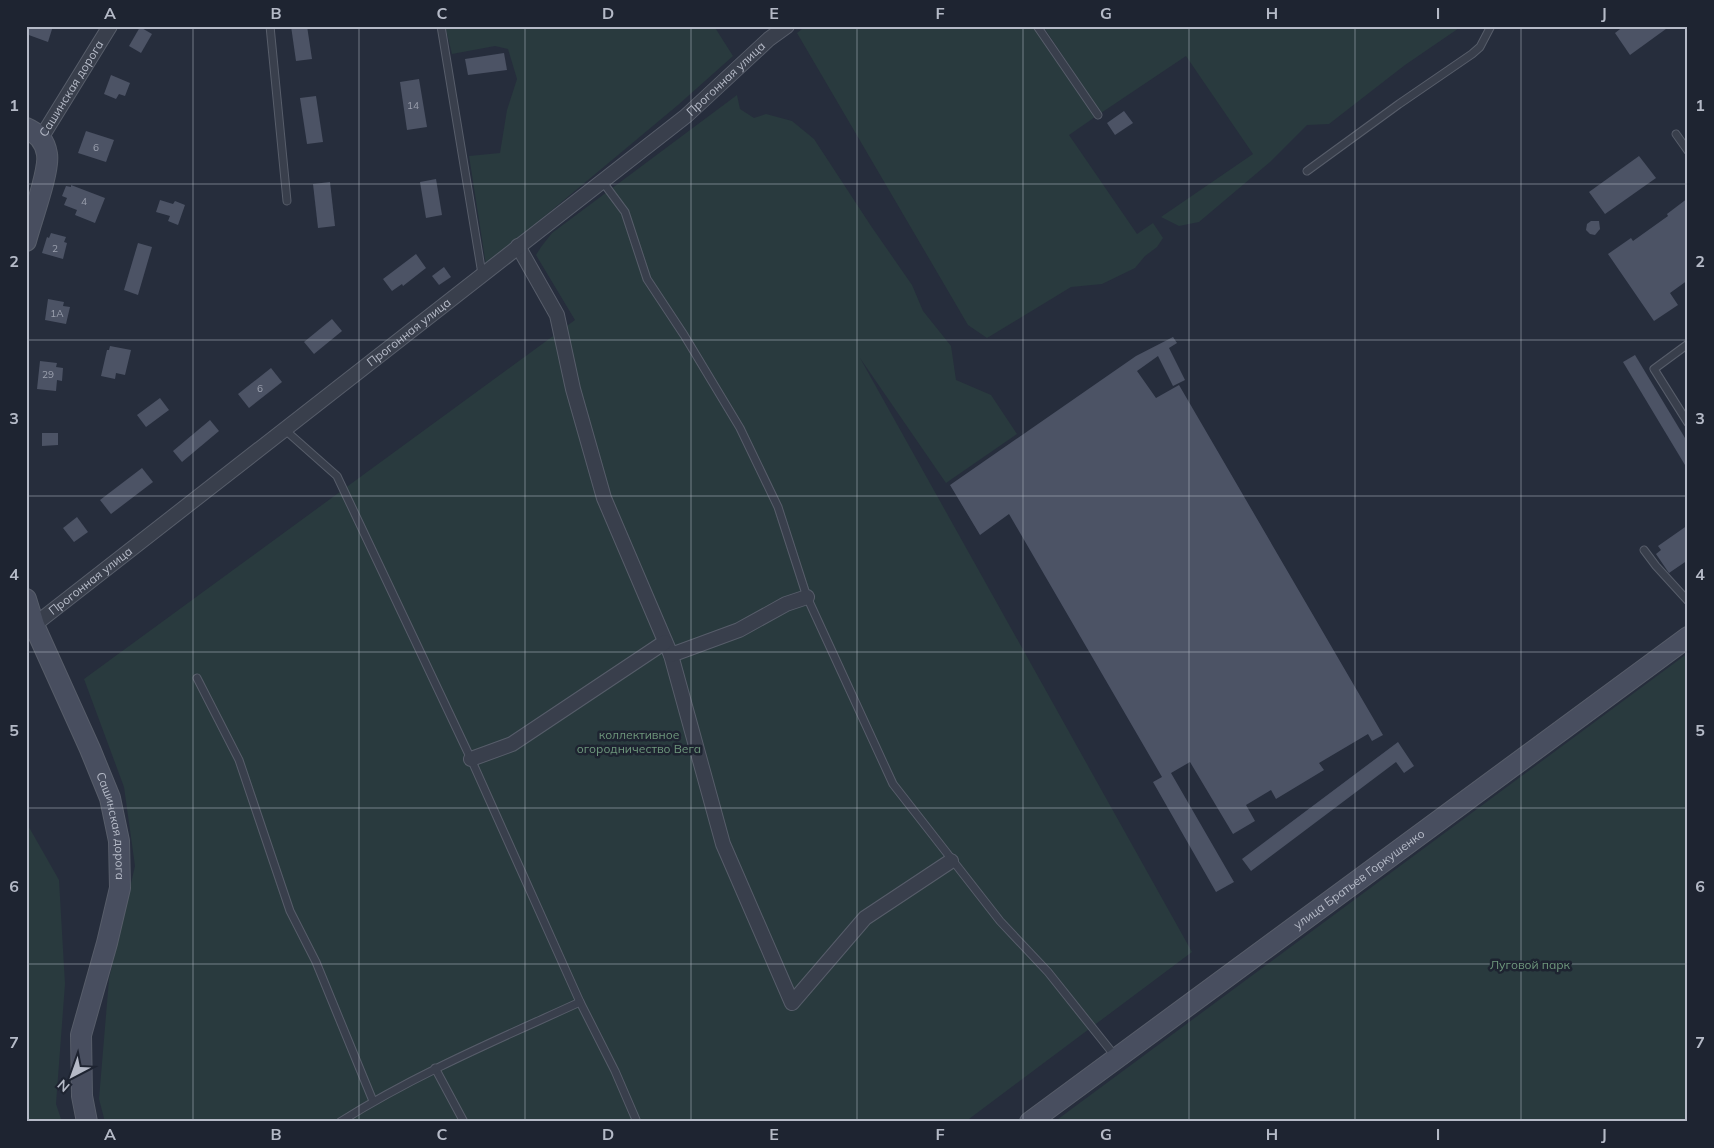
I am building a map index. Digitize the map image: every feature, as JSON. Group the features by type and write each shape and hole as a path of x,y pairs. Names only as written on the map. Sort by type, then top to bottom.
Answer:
{"street":[{"name":"Сашинская дорога","path":"26,240 46,172 47,155 34,133 110,26"},
{"name":"Прогонная улица","path":"30,628 686,116 769,39 787,26"},
{"path":"518,246 557,315 573,390 604,498 668,648 724,844 792,1003 866,918 951,861"},
{"path":"471,759 512,744 668,648 739,630 786,604 807,596"},
{"name":"Сашинская дорога","path":"26,599 30,628 90,749 107,790 119,841 120,888 107,943 81,1035 82,1096 87,1122"},
{"name":"улица Братьев Горкушенко","path":"1030,1122 1688,636"}],"lane":[{"path":"270,26 287,201"},
{"path":"441,26 482,274"},
{"path":"1037,26 1098,115"},
{"path":"1307,172 1399,104 1472,54 1480,47 1491,26"},
{"path":"1676,134 1688,151"},
{"path":"602,181 625,212 647,279 684,335 740,428 778,507 807,596 893,784 951,861 1000,921 1048,972 1117,1058"},
{"path":"1688,344 1654,369 1688,423"},
{"path":"284,429 337,476 471,759 580,1002 615,1071 637,1122"},
{"path":"1644,550 1688,601"},
{"path":"197,678 238,760 290,911 316,962 373,1101"},
{"path":"340,1122 373,1101 435,1068 580,1002"},
{"path":"435,1068 464,1122"}],"green space":[{"path":"445,26 714,26 733,56 678,105 486,265 469,156 500,153 507,110 517,79 508,49 495,46 452,54"},
{"path":"806,26 1033,26 1095,117 1069,135 1137,234 1153,223 1163,238 1157,247 1145,256 1135,268 1102,284 1071,287 987,338 968,325 797,33"},
{"path":"1043,26 1462,26 1405,65 1329,124 1307,125 1270,162 1199,222 1179,226 1161,217 1253,154 1186,56 1101,113"},
{"name":"коллективное огородничество Вега","path":"737,95 740,109 754,118 766,114 792,121 814,139 912,285 923,311 951,346 956,380 991,395 1017,434 946,483 860,358 1192,952 965,1122 105,1122 99,1099 109,979 135,866 124,787 84,679 575,320 536,255 541,247 552,233"},
{"name":"Луговой парк","path":"1688,653 1688,1122 1054,1122"},
{"path":"26,822 59,880 65,984 56,1104 62,1122 26,1122"}],"building":[{"path":"26,26 53,26 48,42 26,34"},
{"path":"291,26 307,26 312,59 296,61"},
{"path":"1624,26 1670,26 1630,55 1615,33"},
{"path":"140,27 152,34 141,53 129,46"},
{"path":"504,53 507,70 468,75 465,59"},
{"path":"111,75 130,83 125,96 119,94 116,99 104,94"},
{"path":"419,79 427,127 407,130 400,82"},
{"path":"316,96 323,142 307,144 300,98"},
{"path":"1124,111 1133,123 1115,135 1107,123"},
{"path":"86,131 114,140 106,162 78,153"},
{"path":"1639,156 1656,178 1605,214 1589,192"},
{"path":"436,179 442,215 426,218 420,182"},
{"path":"330,182 335,226 318,228 313,184"},
{"path":"71,185 105,198 95,223 75,215 77,210 64,205 67,198 62,196 66,186 71,187"},
{"path":"1688,198 1688,280 1670,293 1678,305 1654,321 1608,254 1631,238 1633,241 1668,216 1667,214"},
{"path":"160,200 173,204 175,201 185,205 178,225 168,221 170,216 156,212"},
{"path":"1591,221 1599,221 1600,229 1595,235 1590,234 1586,230 1587,224"},
{"path":"51,233 66,237 64,242 67,243 63,259 42,253 47,237 49,238"},
{"path":"138,243 152,247 138,295 124,290"},
{"path":"416,254 426,268 403,286 402,284 392,291 383,279"},
{"path":"444,267 451,277 439,285 432,276"},
{"path":"48,299 64,302 63,306 70,307 66,324 45,320"},
{"path":"332,319 342,331 314,354 304,342"},
{"path":"1173,337 1177,343 1169,348 1185,380 1173,386 1158,356 1137,371 1156,398 1179,385 1383,735 1372,741 1368,734 1319,763 1324,770 1276,799 1271,790 1246,805 1255,821 1233,834 1190,762 1171,773 1234,882 1216,892 1153,782 1162,777 1009,514 980,535 950,485 1136,356"},
{"path":"110,346 131,350 125,375 116,373 115,379 101,376 107,350 109,350"},
{"path":"1635,355 1688,443 1688,470 1623,362"},
{"path":"40,361 57,363 56,367 63,368 62,381 57,380 56,391 37,389"},
{"path":"271,368 282,382 249,408 238,394"},
{"path":"160,398 169,410 146,427 137,415"},
{"path":"210,420 219,431 182,462 173,451"},
{"path":"42,433 58,433 58,445 42,446"},
{"path":"142,468 153,482 111,514 100,500"},
{"path":"77,517 88,532 74,542 63,528"},
{"path":"1688,525 1688,560 1669,573 1656,554 1661,550 1658,546"},
{"path":"1398,742 1414,766 1404,773 1396,762 1251,871 1242,859"}]}
